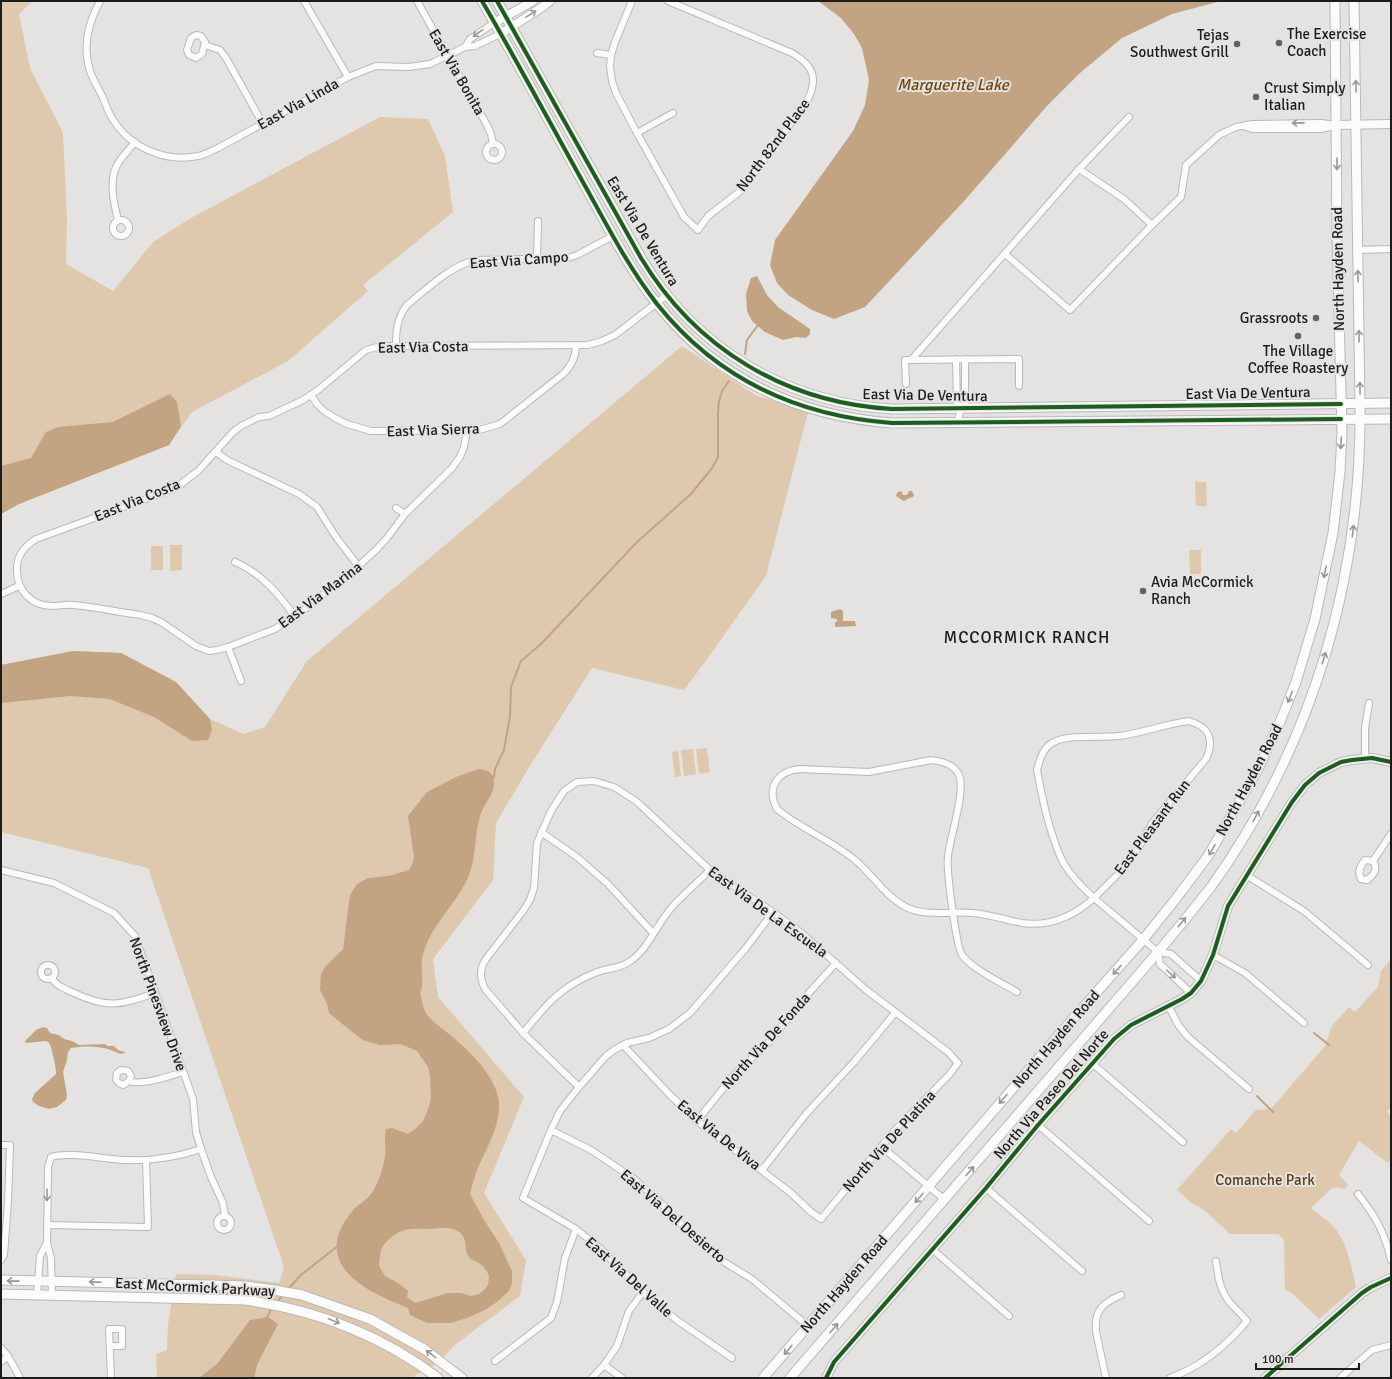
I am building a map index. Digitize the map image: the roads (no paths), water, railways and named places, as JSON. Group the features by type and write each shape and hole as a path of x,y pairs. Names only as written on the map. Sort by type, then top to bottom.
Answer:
{"main road":[{"name":"East Via De Ventura","path":"482,1 613,236 656,304 689,339 722,365 755,386 789,401 829,414 857,420 892,423 1391,419"},
{"name":"East Via De Ventura","path":"497,1 641,258 667,296 696,327 725,351 768,377 801,391 831,400 867,407 909,410 1391,403"},
{"name":"North Hayden Road","path":"764,1378 928,1186 1142,941 1208,856 1258,769 1290,696 1315,619 1329,555 1340,472 1341,404 1335,1"},
{"name":"North Hayden Road","path":"790,1378 1158,952 1211,887 1253,821 1286,758 1310,701 1332,633 1346,572 1358,489 1360,404 1354,1"},
{"name":"East McCormick Parkway","path":"1,1280 246,1286 274,1290 302,1296 370,1319 424,1349 462,1378"},
{"name":"East McCormick Parkway","path":"1,1294 245,1300 273,1304 325,1317 368,1335 416,1361 438,1378"}],"street":[{"name":"East Via Linda","path":"100,1 89,23 86,56 90,72 112,118 125,134 142,147 172,158 199,156 218,148 348,77 376,66 420,66 430,64 465,47 475,46 500,34"},
{"path":"304,1 348,77"},
{"name":"East Via Bonita","path":"417,1 487,124 493,144"},
{"path":"494,23 533,1"},
{"path":"500,34 550,1"},
{"path":"632,1 611,55 610,67 616,93 637,133 673,113"},
{"name":"North 82nd Place","path":"637,133 684,217 698,230 708,216 738,193 751,178 811,94 813,76 803,59 668,1"},
{"name":"East Via Linda","path":"465,47 470,39 494,23"},
{"path":"205,45 220,50 223,54 263,124"},
{"path":"597,53 611,55"},
{"path":"912,359 1079,169 1129,117"},
{"path":"1004,254 1070,310 1180,197 1186,165 1219,136 1236,127 1252,124 1391,124"},
{"path":"118,220 112,191 113,177 116,167 134,142"},
{"path":"1079,169 1124,199 1152,225"},
{"path":"537,259 538,221"},
{"name":"East Via Campo","path":"396,346 397,327 402,311 407,305 454,268 475,260 568,258 577,255 613,236"},
{"path":"1357,250 1391,249"},
{"name":"East Via Costa","path":"19,586 16,571 18,560 21,552 27,545 36,539 155,496 177,486 198,471 233,432 241,426 277,412 311,395 366,350 381,346 588,345 602,342 615,335 667,296"},
{"name":"East Via Sierra","path":"311,395 324,411 335,418 347,424 371,431 467,431 485,429 500,424 570,368 576,353 576,345"},
{"path":"956,359 957,404 961,409"},
{"path":"957,423 961,409 965,403 965,359"},
{"path":"906,384 905,360 1019,359 1019,386"},
{"name":"East Via Marina","path":"19,586 27,596 41,604 51,606 72,605 141,615 162,622 196,646 203,649 209,651 228,647 275,629 295,617 358,567 387,538 405,514 452,468 460,457 464,447 467,431"},
{"path":"216,452 227,460 310,500 317,507 336,537 358,567"},
{"path":"396,508 405,514"},
{"path":"235,562 247,567 267,582 295,617"},
{"path":"1,594 19,586"},
{"path":"228,647 241,682"},
{"path":"1365,758 1365,728 1369,703"},
{"name":"East Pleasant Run","path":"1018,992 977,969 962,954 958,945 953,912 947,858 961,788 959,775 952,767 941,761 931,760 869,772 792,770 781,775 775,782 773,790 774,803 777,809 851,857 870,873 896,901 907,908 918,912 953,912 973,913 1024,923 1035,923 1063,919 1081,910 1094,898 1124,868 1139,847 1152,823 1206,759 1210,749 1210,740 1207,732 1199,724 1189,721 1119,736 1064,738 1054,742 1046,749 1040,758 1037,770 1055,844 1064,864 1076,881 1094,898 1142,941 1158,952 1171,954 1201,981"},
{"name":"North Via Paseo Del Norte","path":"826,1378 834,1362 986,1188 1038,1125 1122,1031 1170,1006 1191,993 1201,981 1212,955 1228,906 1292,802 1312,777 1326,768 1352,760 1365,758 1380,759 1391,762"},
{"name":"East Via De La Escuela","path":"541,832 551,811 564,791 577,782 594,781 614,787 636,801 710,870 773,912 804,935 865,989 948,1052 958,1063"},
{"path":"578,1087 523,1033 485,989 481,982 480,972 482,965 524,911 530,900 534,888 537,843 541,832 577,857 608,884 654,933"},
{"path":"1373,861 1391,834"},
{"name":"North Pinesview Drive","path":"1,870 54,883 114,913 135,936 193,1099 196,1132 211,1176 223,1203 225,1216"},
{"path":"523,1033 545,1005 557,994 578,979 596,972 615,968 629,962 640,953 672,907 710,870"},
{"path":"1246,876 1304,911 1368,965"},
{"path":"551,1130 560,1111 578,1087 606,1056 622,1045 649,1038 669,1029 690,1013 746,948 773,912"},
{"path":"1158,952 1160,964 1191,993"},
{"path":"1212,955 1245,973 1304,1023"},
{"name":"North Via De Fonda","path":"697,1121 733,1076 769,1042 807,995 836,963"},
{"path":"51,978 61,987 91,1001 106,1004 124,1003 155,993"},
{"path":"1170,1006 1179,1026 1188,1037 1249,1089"},
{"path":"762,1170 806,1114 854,1062 895,1013"},
{"name":"East Via De Viva","path":"622,1045 697,1121 762,1170 821,1219"},
{"name":"North Via De Platina","path":"821,1219 895,1130 949,1075 958,1063"},
{"path":"1093,1064 1183,1142"},
{"path":"129,1081 138,1083 183,1072"},
{"path":"1038,1125 1149,1221"},
{"name":"East Via Del Valle","path":"551,1130 524,1198 576,1229 601,1249 642,1292 678,1321 732,1358"},
{"name":"East Via Del Desierto","path":"551,1130 591,1150 634,1180 663,1205 698,1241 724,1262 752,1279 808,1326"},
{"path":"1,1145 10,1145 4,1255 1,1260"},
{"path":"882,1146 944,1200"},
{"path":"52,1295 51,1258 47,1243 48,1167 51,1157 65,1154 109,1159 146,1160 178,1156 201,1149"},
{"path":"47,1225 148,1227 146,1160"},
{"path":"986,1188 1082,1271"},
{"path":"1358,1194 1375,1216 1380,1226 1391,1260"},
{"path":"1,1202 8,1202"},
{"path":"495,1362 551,1318 557,1302 565,1258 576,1229"},
{"path":"37,1295 40,1256 47,1243"},
{"path":"932,1248 1009,1316"},
{"path":"1170,1378 1178,1377 1205,1361 1247,1321 1232,1305 1221,1288 1216,1261"},
{"path":"1265,1378 1362,1293 1391,1278"},
{"path":"592,1378 604,1365 617,1346 629,1311 642,1292"},
{"path":"1106,1378 1095,1324 1097,1314 1108,1300 1121,1295"},
{"path":"1340,1378 1372,1350 1391,1345"},
{"path":"110,1346 111,1378"},
{"path":"1,1348 8,1356 20,1378"},
{"path":"1,1362 8,1356"},
{"path":"604,1365 622,1378"}],"water":[{"name":"Marguerite Lake","path":"818,1 1221,1 1172,14 1122,38 1080,73 1046,107 965,200 865,307 834,319 812,310 788,295 777,283 770,265 775,240 853,131 865,105 869,80 862,48 854,34 841,18"},
{"path":"757,276 767,295 778,307 810,329 810,334 806,338 796,337 783,340 765,332 752,321 747,311 746,294 751,278"},
{"path":"170,394 177,402 181,426 169,445 19,504 1,514 1,466 31,458 46,432 58,427 113,422"},
{"path":"900,491 903,495 907,495 909,491 912,491 914,495 913,497 904,501 896,496"},
{"path":"840,609 843,611 843,621 855,621 856,626 835,627 835,622 837,622 837,619 831,618 831,612"},
{"path":"73,651 121,653 176,682 210,719 212,730 208,740 192,741 154,717 110,699 70,696 1,703 1,665"},
{"path":"478,769 485,770 492,775 494,786 493,791 481,813 477,828 472,867 469,875 459,894 429,938 425,948 422,958 422,985 420,993 424,1009 429,1017 475,1058 490,1078 499,1099 499,1110 496,1126 477,1170 470,1194 499,1243 512,1271 512,1283 509,1291 485,1310 451,1323 427,1323 410,1315 408,1308 367,1289 355,1280 345,1270 339,1258 337,1244 341,1228 345,1220 355,1208 369,1196 377,1183 385,1157 386,1129 392,1128 408,1134 423,1121 429,1107 431,1097 428,1067 417,1051 401,1044 380,1045 363,1040 329,1013 327,1004 320,990 321,974 325,967 343,949 350,895 357,884 368,878 388,876 409,870 414,857 408,816 427,792 456,777","holes":["440,1228 456,1230 464,1237 466,1251 469,1257 481,1264 487,1272 489,1276 488,1285 479,1294 471,1296 461,1293 448,1293 415,1303 407,1297 408,1291 398,1283 385,1276 379,1266 381,1250 389,1239 407,1229"]},
{"path":"43,1027 47,1028 50,1033 59,1035 64,1039 79,1045 105,1044 108,1046 114,1046 118,1050 125,1053 120,1054 109,1049 96,1047 71,1048 68,1052 63,1072 67,1095 66,1100 57,1107 49,1109 39,1106 33,1102 32,1099 35,1093 56,1074 56,1069 51,1047 48,1042 26,1043 25,1041 36,1030"},
{"path":"268,1317 278,1324 257,1365 254,1378 199,1378 217,1364 250,1320"}],"waterway":[{"path":"745,354 747,340 758,325"},
{"path":"492,779 504,750 510,716 511,687 521,661 541,644 637,542 691,494 712,468 718,457 719,401 722,391 729,381"},
{"path":"1314,1033 1329,1045"},
{"path":"1257,1096 1273,1112"},
{"path":"288,1289 301,1275 339,1245"},
{"path":"276,1303 284,1294"},
{"path":"267,1318 272,1307"}],"place":[{"name":"The Exercise Coach","path":"1279,43"},
{"name":"Tejas Southwest Grill","path":"1237,44"},
{"name":"Crust Simply Italian","path":"1256,97"},
{"name":"Grassroots","path":"1316,318"},
{"name":"The Village Coffee Roastery","path":"1298,336"},
{"name":"Avia McCormick Ranch","path":"1143,591"}],"district":[{"name":"MCCORMICK RANCH","path":"1027,637"}],"park label":[{"name":"Comanche Park","path":"1265,1180"}]}
